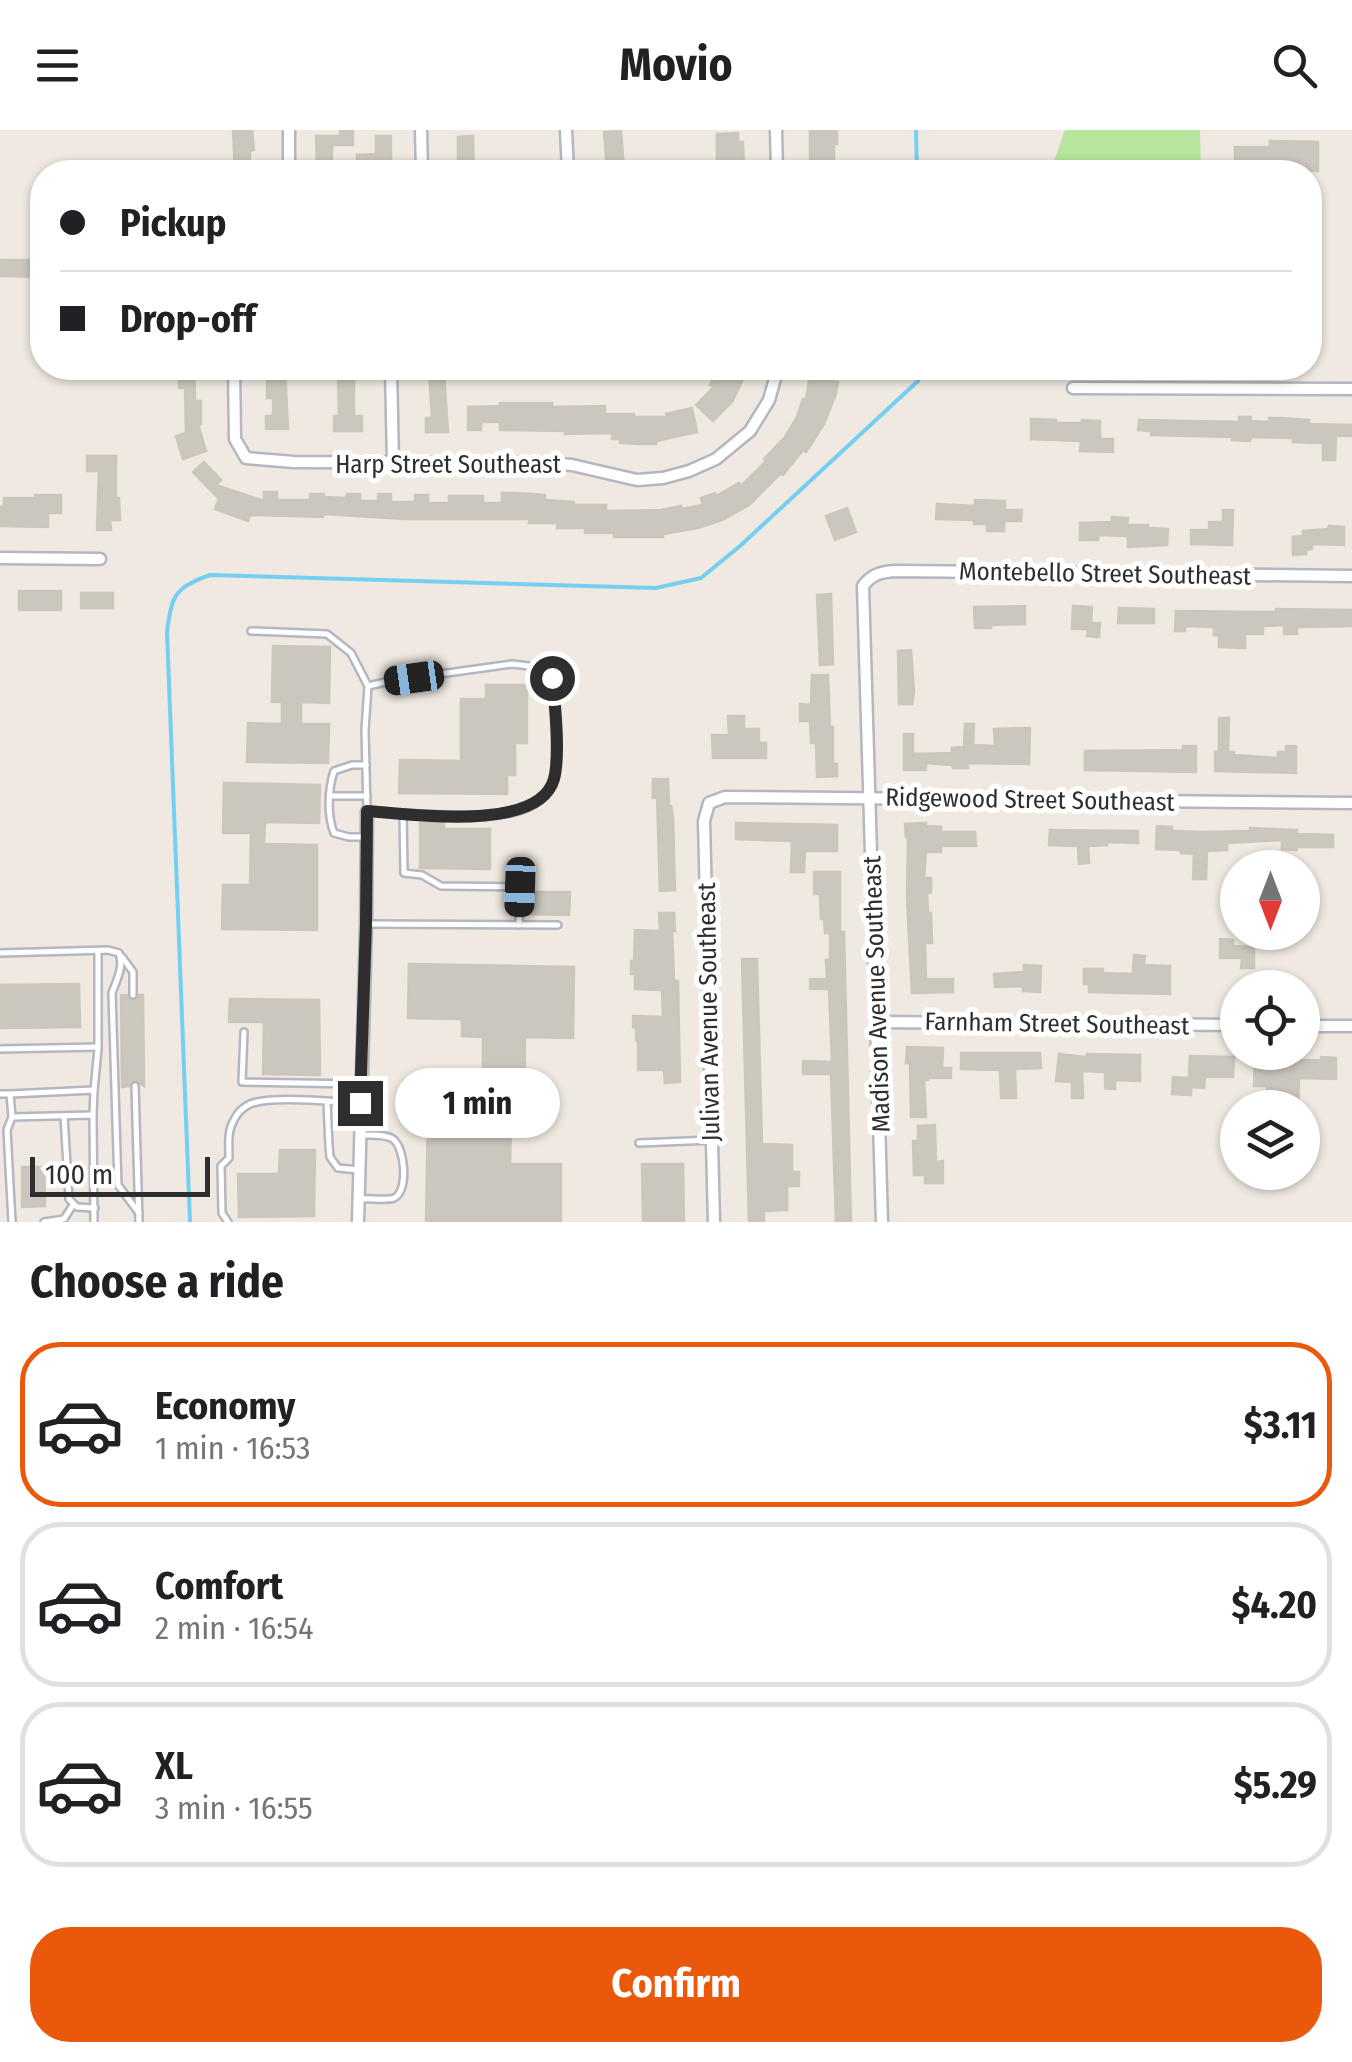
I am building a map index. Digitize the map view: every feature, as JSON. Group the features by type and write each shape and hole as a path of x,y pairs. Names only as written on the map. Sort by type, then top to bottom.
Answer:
{"street":[{"path":"288,160 289,130"},
{"path":"421,130 422,160"},
{"path":"566,130 567,160"},
{"path":"776,130 777,160"},
{"name":"Harp Street Southeast","path":"234,380 235,439 246,458 393,464 572,464 649,480 676,476 716,459 750,431 769,400 775,380"},
{"path":"391,380 393,464"},
{"path":"1072,388 1352,389"},
{"path":"0,558 100,559"},
{"name":"Montebello Street Southeast","path":"863,586 881,572 895,571 1352,576"},
{"name":"Madison Avenue Southeast","path":"863,586 882,1222"},
{"name":"Ridgewood Street Southeast","path":"709,803 725,796 1352,803"},
{"name":"Julivan Avenue Southeast","path":"709,803 704,821 714,1222"},
{"path":"358,1222 367,811"},
{"name":"Farnham Street Southeast","path":"877,1022 1220,1025"},
{"path":"1320,1026 1352,1026"}],"lane":[{"path":"251,631 327,634 351,653 368,686 367,811 496,816 545,798 554,779 555,702 552,678 537,667 512,664 368,686"},
{"path":"366,765 334,771 330,796 334,833 366,837"},
{"path":"330,796 367,796"},
{"path":"403,814 404,873 422,875 441,886 520,887 519,925"},
{"path":"366,924 558,925"},
{"path":"95,1221 93,1116 98,951"},
{"path":"0,953 119,953 133,972 132,995"},
{"path":"119,953 122,962 112,993 118,1185 138,1213"},
{"path":"244,1032 242,1082 360,1084"},
{"path":"0,1049 98,1047"},
{"path":"135,1086 139,1222"},
{"path":"0,1094 94,1090"},
{"path":"10,1094 12,1118 7,1130 12,1222"},
{"path":"228,1222 222,1213 221,1166 229,1158 229,1133 242,1109 253,1102 277,1100 360,1103"},
{"path":"328,1102 330,1157 338,1168 359,1170"},
{"path":"64,1116 69,1199 73,1205 94,1208"},
{"path":"12,1118 93,1116"},
{"path":"358,1199 394,1198 402,1187 404,1167 395,1140 360,1135"},
{"path":"639,1143 712,1140"},
{"path":"44,1222 64,1219 73,1205"}],"green space":[{"path":"1065,130 1200,130 1201,160 1054,160"}],"building":[{"path":"233,130 252,130 254,150 250,151 250,160 234,160"},
{"path":"353,130 353,145 332,145 332,160 317,160 316,136 340,136 340,131"},
{"path":"810,130 837,130 834,160 810,160"},
{"path":"621,131 623,160 606,160 604,132"},
{"path":"738,133 738,142 743,142 744,160 717,160 717,134"},
{"path":"376,136 391,136 391,160 357,160 357,155 376,154"},
{"path":"473,136 474,160 458,160 458,137"},
{"path":"1270,141 1318,142 1318,160 1235,160 1235,147 1270,147"},
{"path":"0,260 30,260 30,277 0,276"},
{"path":"179,380 194,380 195,401 201,401 198,424 206,451 183,459 176,436 186,433 185,388 179,388"},
{"path":"267,380 286,380 288,429 266,429 266,416 273,416 273,398 267,398"},
{"path":"338,380 354,380 354,416 362,416 362,431 334,431 334,416 339,416"},
{"path":"429,380 444,380 448,432 426,432 426,418 432,418"},
{"path":"712,380 743,380 732,402 713,421 696,405 714,387 710,385"},
{"path":"809,380 838,382 824,424 806,452 803,450 783,475 749,505 722,520 663,537 614,537 614,533 585,533 585,528 557,528 558,523 529,523 530,519 404,519 323,514 250,515 248,521 215,509 219,499 193,472 204,462 221,480 216,485 264,501 264,492 277,492 277,500 310,500 310,494 346,498 347,494 360,494 360,501 378,501 378,494 391,494 391,502 415,502 415,495 428,495 428,503 449,503 449,496 483,496 483,503 502,503 502,493 516,493 545,495 545,500 574,505 606,505 606,511 681,509 703,505 701,498 715,493 716,496 739,483 741,486 785,437 803,399 806,400"},
{"path":"500,403 605,406 605,414 634,417 667,417 666,414 692,408 697,432 656,444 640,444 620,443 620,439 612,439 612,433 500,430 500,422 481,422 481,430 468,430 468,407"},
{"path":"1239,417 1251,417 1251,421 1281,418 1309,420 1309,424 1352,425 1352,436 1336,436 1335,460 1323,460 1323,443 1293,442 1293,438 1251,437 1250,441 1151,435 1151,431 1138,430 1139,420 1239,422"},
{"path":"1031,419 1056,423 1100,421 1100,439 1113,439 1113,452 1080,451 1081,441 1031,439"},
{"path":"87,456 116,456 120,520 110,520 111,530 97,530 99,471 87,471"},
{"path":"61,495 61,513 48,513 48,527 0,526 4,498"},
{"path":"975,500 1005,501 1005,510 1022,510 1021,521 1004,521 1004,531 987,531 987,524 974,524 974,520 936,519 937,504 975,506"},
{"path":"847,508 856,532 835,540 826,516"},
{"path":"1223,510 1233,510 1232,545 1191,544 1191,530 1209,530 1209,522 1223,522"},
{"path":"1112,517 1128,518 1127,525 1168,529 1167,545 1128,547 1128,536 1098,535 1098,540 1080,540 1080,523 1112,522"},
{"path":"1329,526 1344,527 1344,545 1312,544 1306,554 1293,555 1293,537"},
{"path":"19,591 61,591 61,610 19,610"},
{"path":"81,593 113,593 113,608 81,608"},
{"path":"831,594 833,664 820,665 817,595"},
{"path":"1025,606 1025,624 975,628 974,607"},
{"path":"1073,606 1092,607 1091,623 1100,623 1099,637 1087,636 1088,629 1072,629"},
{"path":"1119,608 1154,609 1154,623 1118,623"},
{"path":"1352,610 1352,626 1297,627 1297,634 1284,634 1284,625 1263,626 1263,634 1245,634 1245,648 1219,647 1214,627 1185,626 1185,631 1175,631 1176,611"},
{"path":"273,646 330,647 329,703 301,702 301,724 329,724 328,763 247,762 248,723 282,724 282,702 272,702"},
{"path":"911,650 912,704 899,704 898,651"},
{"path":"812,675 828,675 837,776 817,777 816,743 811,743 810,721 800,721 800,704 811,705"},
{"path":"486,685 527,685 527,743 515,743 515,775 507,775 507,794 399,793 400,760 461,761 461,699 486,699"},
{"path":"728,716 744,716 744,729 759,729 759,743 766,743 766,758 713,758 712,735 729,735"},
{"path":"1219,718 1229,718 1228,752 1278,758 1278,752 1286,752 1286,746 1296,746 1296,773 1215,771"},
{"path":"965,724 974,724 973,745 995,746 994,729 1030,728 1029,764 967,763 968,768 953,768 926,763 926,770 904,770 904,734 913,734 913,754 952,753 952,748 964,747"},
{"path":"1183,746 1196,746 1196,772 1085,770 1085,751 1183,750"},
{"path":"653,779 668,779 675,890 660,891"},
{"path":"224,783 320,785 319,823 265,822 264,844 317,845 317,930 222,929 223,885 250,885 251,833 223,833"},
{"path":"420,823 444,823 444,829 490,829 490,869 420,868"},
{"path":"736,823 837,825 837,851 805,851 804,872 791,872 792,841 736,839"},
{"path":"905,824 941,827 941,832 975,832 976,846 941,846 941,852 926,852 924,878 931,878 931,893 927,893 932,943 925,943 926,979 953,979 953,992 912,993"},
{"path":"1157,826 1172,827 1172,831 1250,828 1333,835 1333,847 1297,850 1282,849 1282,840 1227,843 1227,850 1207,851 1206,879 1193,879 1194,854 1156,849"},
{"path":"1050,830 1138,831 1138,843 1088,846 1089,863 1079,864 1078,846 1049,845"},
{"path":"814,872 840,872 851,1222 836,1222 831,1074 803,1074 803,1061 832,1062 829,989 810,989 810,979 827,979 826,960 830,959 830,933 825,933 821,919 820,894 814,894"},
{"path":"526,892 570,892 569,915 526,914"},
{"path":"659,913 674,913 680,1082 665,1083 664,1070 638,1070 633,1016 663,1017 662,990 635,989 631,961 635,930 660,931"},
{"path":"1220,950 1254,950 1254,968 1241,968 1242,958 1220,958"},
{"path":"1134,955 1145,956 1144,965 1170,966 1170,994 1089,992 1089,984 1084,984 1084,969 1133,974"},
{"path":"742,959 757,959 762,1144 792,1145 792,1172 799,1172 799,1186 787,1186 787,1210 764,1211 764,1222 749,1222"},
{"path":"409,964 574,967 573,1038 525,1037 524,1116 511,1116 510,1164 561,1164 561,1221 426,1221 428,1114 403,1114 404,1081 417,1082 418,1072 483,1073 483,1037 462,1036 462,1019 408,1018"},
{"path":"1024,965 1041,966 1040,992 1023,991 1023,986 995,987 994,974 1024,972"},
{"path":"79,984 80,1027 0,1028 0,985"},
{"path":"121,995 134,1001 143,995 144,1086 136,1080 122,1087"},
{"path":"230,999 319,1000 320,1075 263,1074 264,1022 229,1022"},
{"path":"907,1047 943,1048 942,1068 951,1068 951,1078 924,1080 926,1117 911,1117"},
{"path":"961,1053 1040,1053 1041,1068 1015,1069 1016,1098 1001,1098 1000,1070 961,1069"},
{"path":"1059,1054 1140,1055 1140,1081 1115,1080 1115,1089 1105,1088 1105,1072 1082,1071 1083,1098 1072,1098 1072,1082 1056,1081"},
{"path":"1190,1056 1220,1057 1220,1070 1233,1070 1233,1077 1205,1077 1204,1088 1191,1087 1191,1095 1172,1094 1173,1077 1189,1078"},
{"path":"1321,1057 1336,1058 1336,1079 1299,1078 1299,1090 1254,1086 1255,1070 1320,1070"},
{"path":"935,1125 936,1162 943,1161 943,1183 925,1183 925,1175 914,1175 913,1141 918,1141 918,1126"},
{"path":"280,1150 315,1150 314,1216 239,1217 238,1174 279,1174"},
{"path":"642,1164 683,1164 684,1222 643,1222"},
{"path":"22,1167 44,1167 45,1206 22,1207"}],"waterway":[{"path":"916,130 917,160"},
{"path":"190,1222 167,632 177,594 210,575 656,588 701,578 918,380"}],"route":[{"path":"360,1103 367,811 496,816 545,798 554,779 556,748 552,678"}]}
